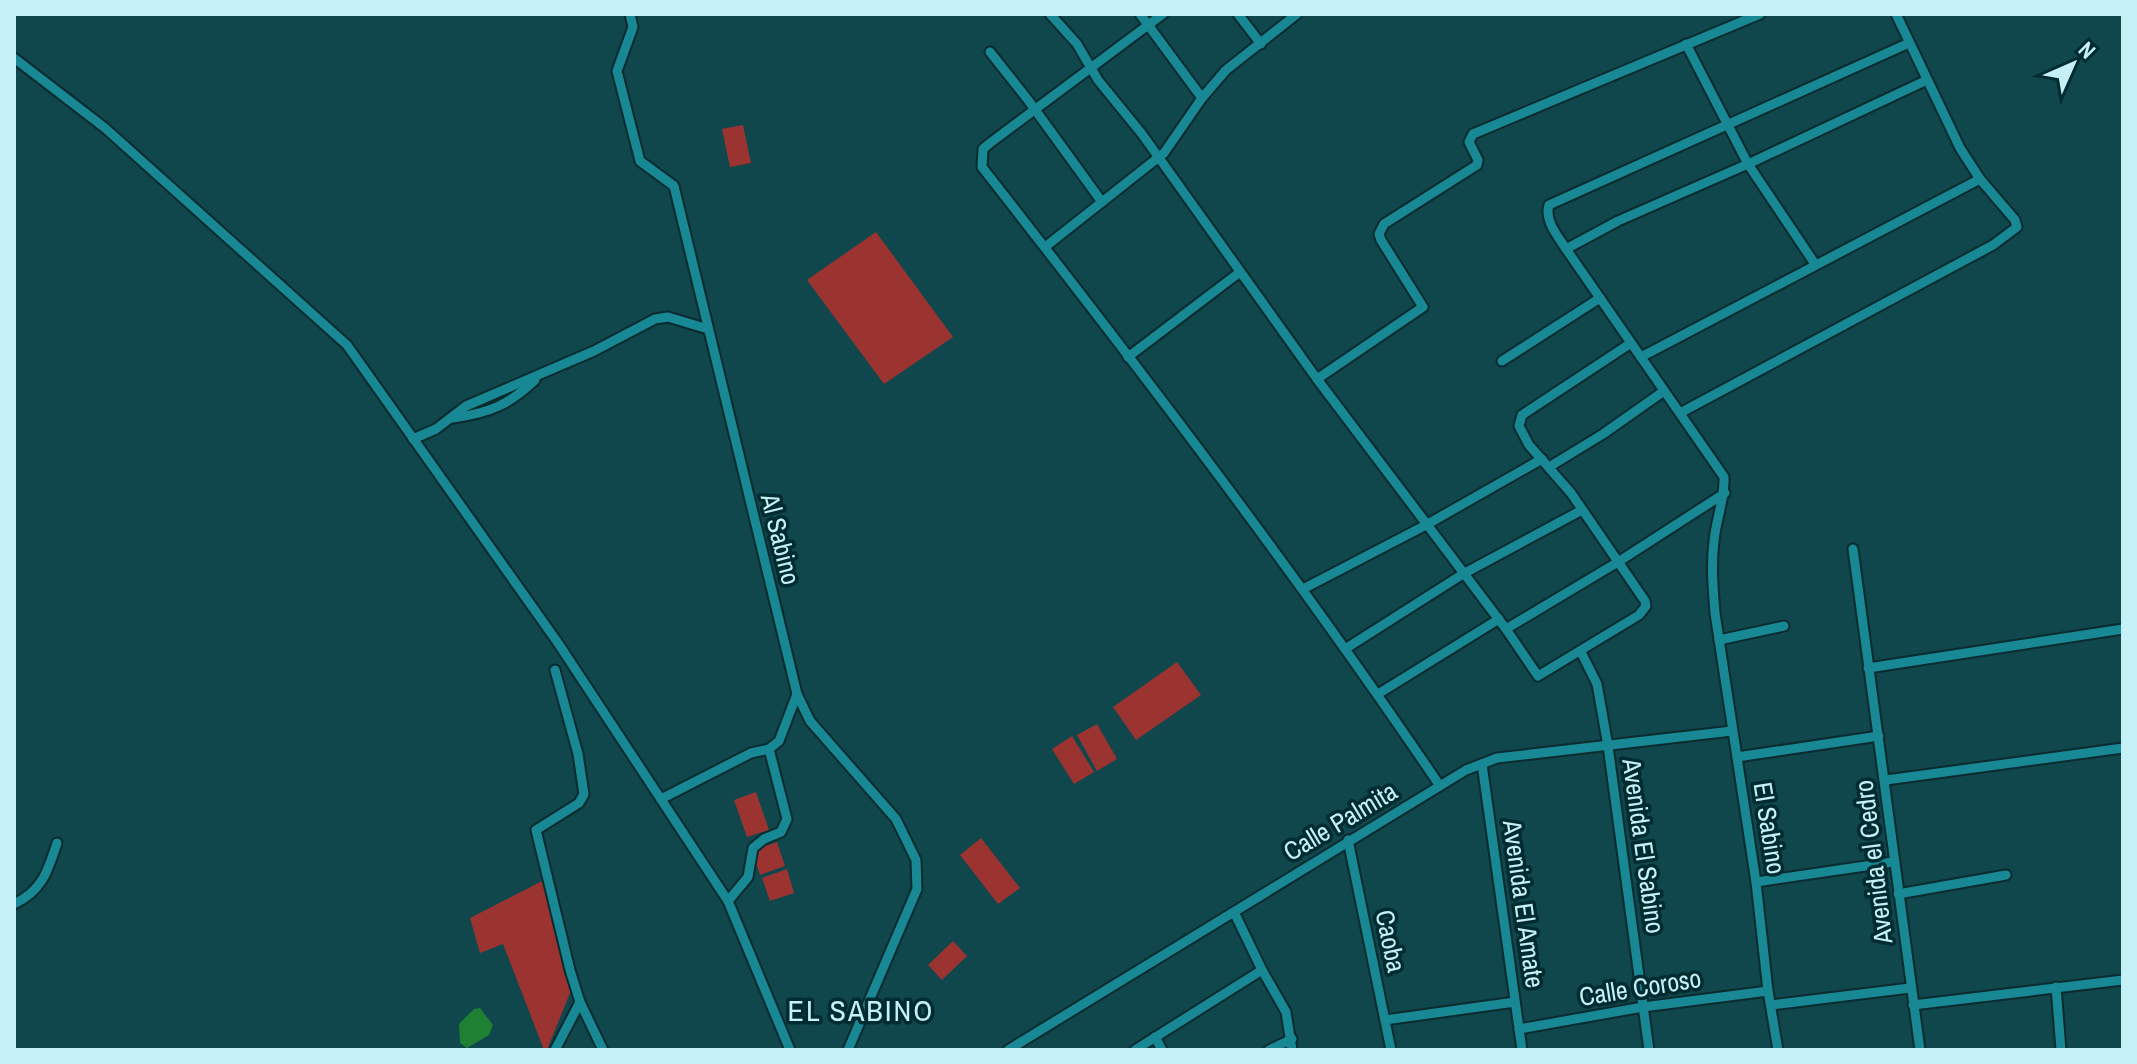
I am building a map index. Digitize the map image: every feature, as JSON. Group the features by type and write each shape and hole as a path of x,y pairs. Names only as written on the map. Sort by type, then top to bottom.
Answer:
{"street":[{"name":"Al Sabino","path":"630,14 633,27 617,71 640,161 674,186 797,694 810,721 896,819 916,860 917,889 848,1050"},
{"path":"1050,14 1077,44 1098,80 1158,157 1317,379 1499,619 1538,676 1644,610 1645,601 1582,510 1529,445 1519,426 1522,415 1631,343"},
{"path":"1140,14 1202,98"},
{"path":"1163,14 990,143 983,149 982,167 1303,589 1440,786"},
{"path":"1238,14 1261,44"},
{"path":"1045,247 1164,153 1202,98 1226,70 1297,14"},
{"path":"1317,379 1423,307 1381,240 1380,229 1477,165 1478,160 1469,142 1473,134 1760,14"},
{"path":"1680,413 1993,245 2017,227 2015,220 1980,179 1960,148 1896,14"},
{"path":"1506,629 1725,493 1724,477 1719,466 1566,249 1548,219 1549,205 1909,43"},
{"path":"1686,44 1748,164 1815,264"},
{"path":"990,52 1102,202"},
{"path":"14,58 105,128 347,345 524,594 728,901 790,1050"},
{"path":"1566,249 1618,221 1927,80"},
{"path":"1641,357 1980,179"},
{"path":"1128,357 1240,272"},
{"path":"1502,361 1600,298"},
{"path":"413,439 453,418 466,406 539,376 655,319 668,317 708,329"},
{"path":"1303,589 1603,434 1664,391"},
{"name":"El Sabino","path":"1725,493 1714,538 1712,573 1715,613 1778,1050"},
{"path":"1345,649 1463,574 1582,510"},
{"name":"Avenida el Cedro","path":"1853,549 1920,1050"},
{"path":"1378,694 1499,619"},
{"path":"1719,640 1784,626"},
{"path":"1868,668 2123,629"},
{"name":"Avenida El Sabino","path":"1581,652 1597,684 1608,746 1649,1050"},
{"path":"555,670 578,754 584,794 579,803 536,830 580,1002 603,1050"},
{"path":"661,799 751,753 769,749 779,741 797,694"},
{"name":"Calle Palmita","path":"1008,1050 1466,770 1497,758 1732,731"},
{"path":"1737,757 1879,736"},
{"path":"1886,780 2123,748"},
{"path":"728,901 748,877 753,848 781,832 787,819 769,749"},
{"name":"Avenida El Amate","path":"1482,764 1522,1050"},
{"name":"Caoba","path":"1348,840 1391,1050"},
{"path":"14,904 34,893 46,877 57,843"},
{"path":"1756,882 1893,862"},
{"path":"1898,894 2006,875"},
{"path":"1234,912 1286,1012 1292,1045 1269,1050"},
{"path":"1135,1050 1262,970"},
{"path":"1913,1005 2123,980"},
{"path":"2056,987 2061,1050"},
{"path":"1771,1005 1910,988"},
{"name":"Calle Coroso","path":"1519,1029 1643,1007 1768,991"},
{"path":"555,1050 580,1002"},
{"path":"1385,1020 1515,1002"},
{"path":"1155,1037 1162,1050"},
{"path":"1023,1040 1029,1050"}],"shaded area":[{"path":"743,125 751,163 730,167 722,129"},
{"path":"876,232 953,337 884,384 807,280"},
{"path":"1177,662 1201,695 1136,740 1113,707"},
{"path":"1097,724 1117,759 1097,771 1077,735"},
{"path":"1072,736 1094,772 1074,784 1052,749"},
{"path":"756,792 769,830 747,837 734,800"},
{"path":"981,838 1020,888 998,904 960,855"},
{"path":"777,842 785,866 760,875 752,851"},
{"path":"787,869 794,893 770,901 762,878"},
{"path":"544,880 572,988 547,1050 544,1050 503,944 480,953 470,918"},
{"path":"953,941 967,956 942,980 928,965"},
{"path":"480,1008 493,1025 489,1035 467,1048 460,1043 459,1024 474,1009"}],"district":[{"name":"EL SABINO","path":"861,1010"}]}
